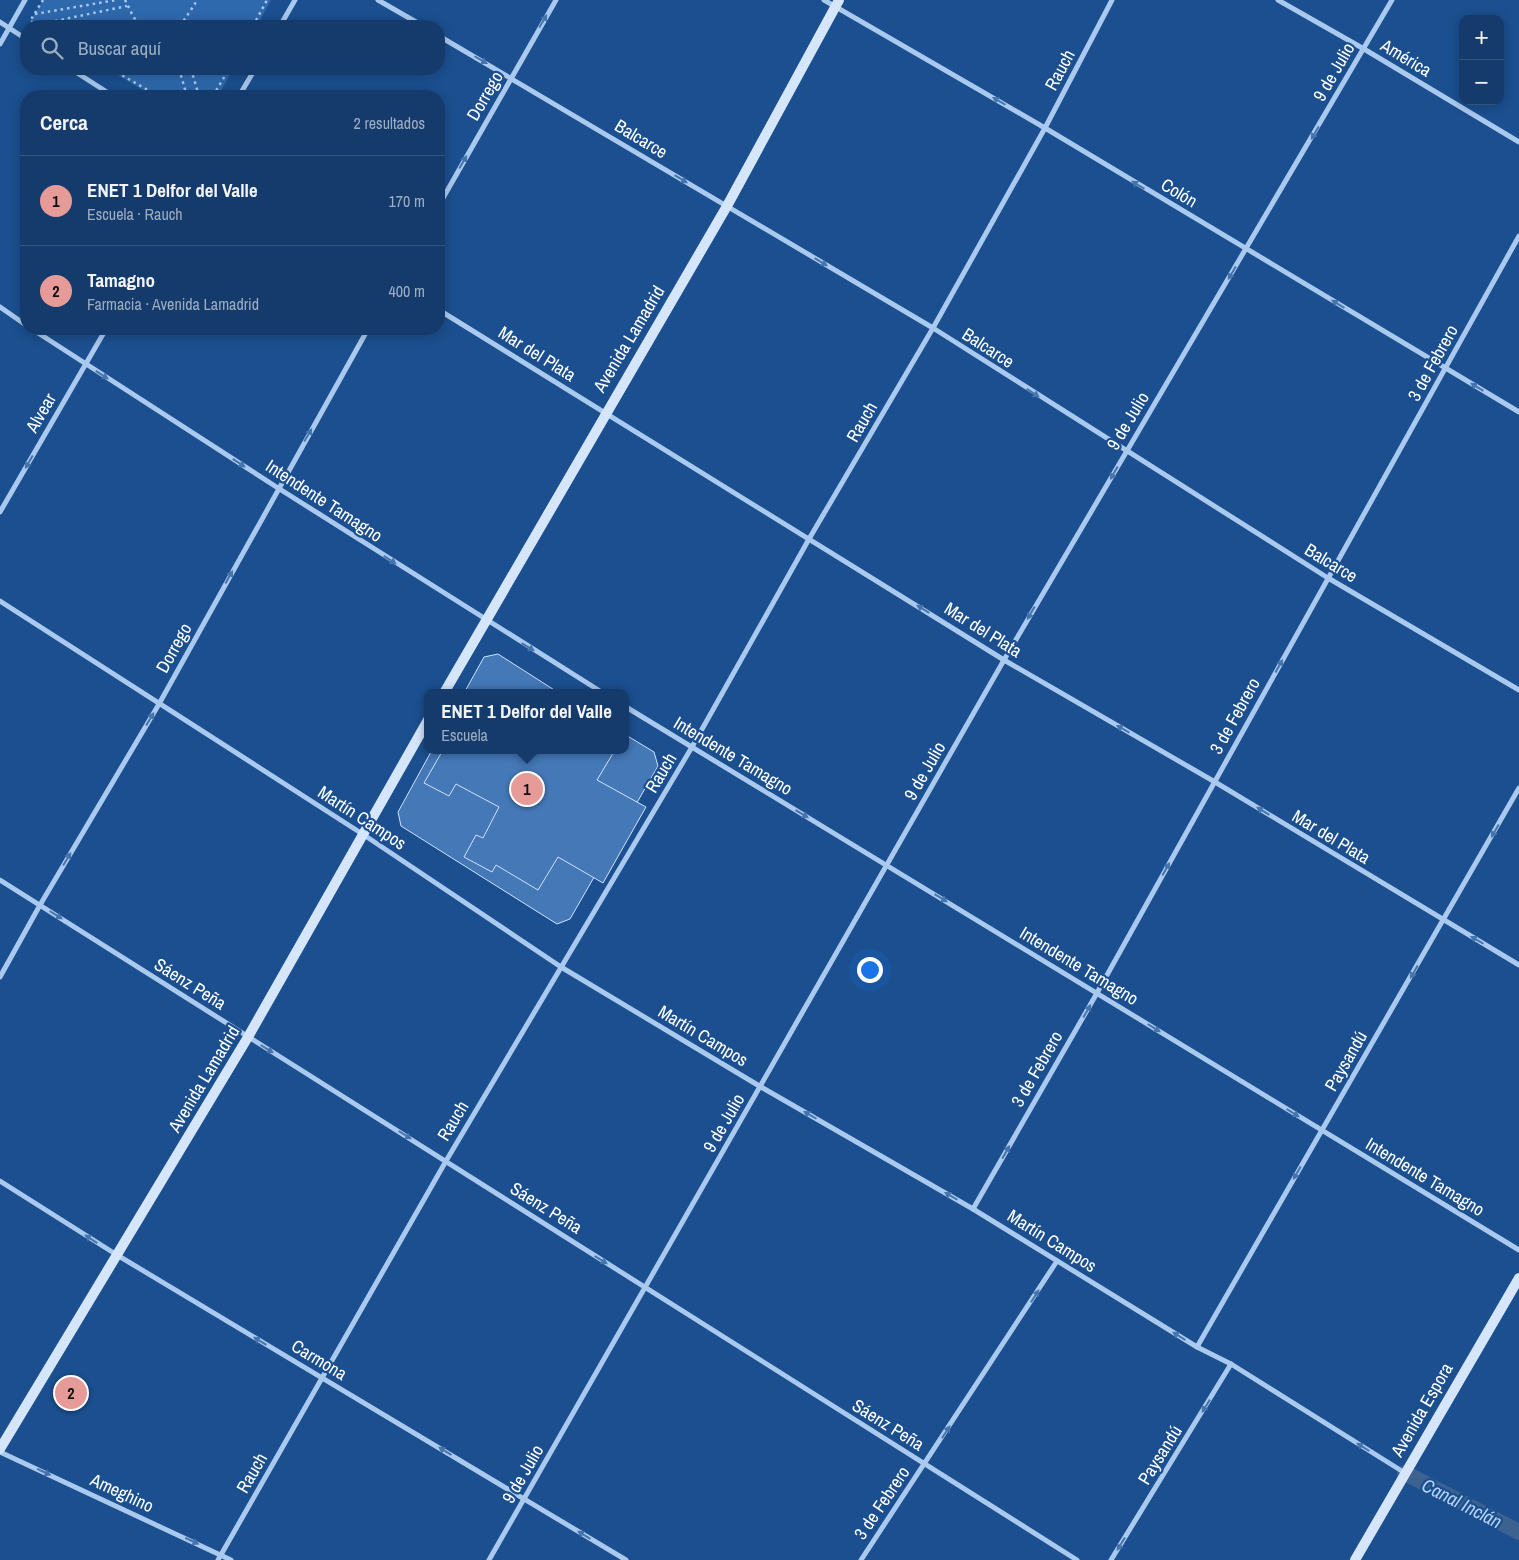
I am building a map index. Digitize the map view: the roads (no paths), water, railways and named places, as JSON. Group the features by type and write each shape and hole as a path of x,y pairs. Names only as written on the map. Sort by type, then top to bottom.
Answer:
{"main road":[{"name":"Avenida Lamadrid","path":"446,689 484,620 727,206 837,3"},
{"name":"Avenida Lamadrid","path":"0,1450 248,1037 424,727"},
{"name":"Avenida Espora","path":"1355,1560 1519,1278"}],"street":[{"path":"0,44 25,0"},
{"path":"283,20 295,0"},
{"path":"378,0 413,20"},
{"name":"Dorrego","path":"445,194 556,0"},
{"name":"Colón","path":"824,0 837,3 1519,412"},
{"name":"Rauch","path":"218,1560 446,1161 692,747 809,539 933,328 1045,128 1112,0"},
{"name":"América","path":"1278,0 1519,142"},
{"name":"9 de Julio","path":"489,1560 1004,660 1392,0"},
{"path":"0,22 20,36"},
{"name":"Balcarce","path":"445,40 933,328 1126,452 1328,578 1519,690"},
{"path":"80,75 104,90"},
{"path":"243,90 251,75"},
{"name":"3 de Febrero","path":"973,1209 1097,993 1519,236"},
{"path":"0,307 20,320"},
{"name":"Mar del Plata","path":"445,314 1004,660 1214,782 1519,965"},
{"name":"Intendente Tamagno","path":"41,335 484,620 596,689"},
{"name":"Alvear","path":"0,512 102,335"},
{"name":"Dorrego","path":"0,978 40,905 159,704 365,335"},
{"name":"Martín Campos","path":"0,601 364,835 561,967 761,1087 973,1209 1198,1347 1231,1364 1404,1473"},
{"name":"Intendente Tamagno","path":"629,708 1519,1250"},
{"name":"Paysandú","path":"1198,1347 1519,788"},
{"name":"Sáenz Peña","path":"0,880 1076,1560"},
{"name":"Carmona","path":"0,1181 117,1256 626,1560"},
{"name":"3 de Febrero","path":"861,1560 1058,1261"},
{"name":"Paysandú","path":"1111,1560 1231,1364"},
{"name":"Ameghino","path":"0,1450 231,1560"}],"waterway":[{"name":"Canal Inclán","path":"1405,1473 1519,1532"}],"place":[{"name":"ENET 1 Delfor del Valle","path":"527,789"},
{"name":"Tamagno","path":"71,1393"}]}
